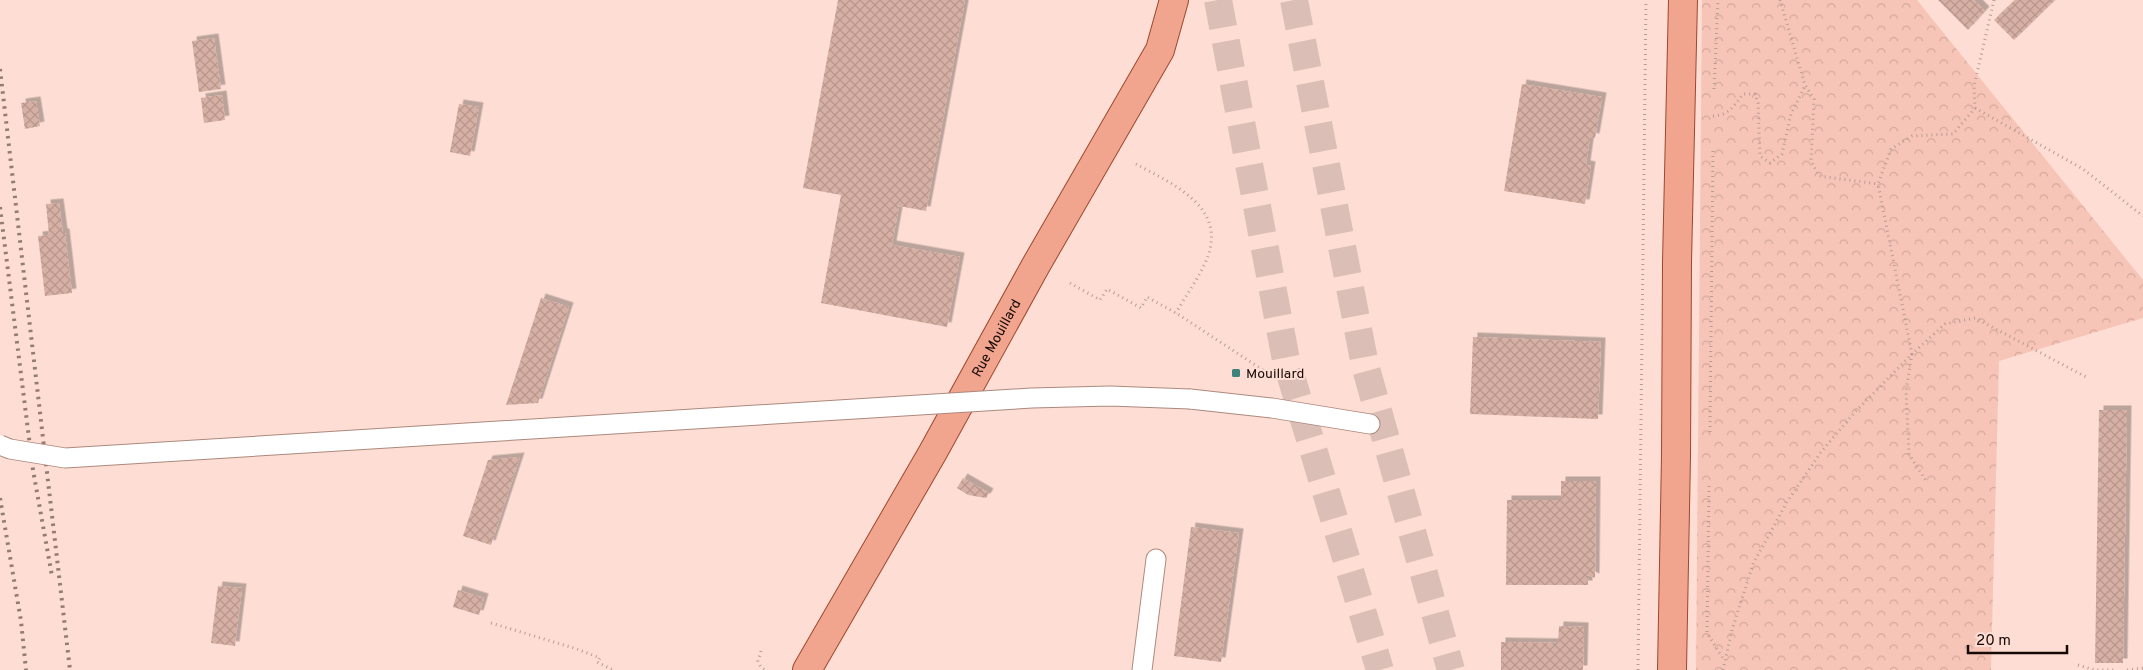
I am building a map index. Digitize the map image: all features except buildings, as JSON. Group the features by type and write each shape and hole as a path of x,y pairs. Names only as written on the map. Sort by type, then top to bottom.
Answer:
{"main road":[{"name":"Rue Mouillard","path":"807,670 933,452 1036,265 1160,50 1174,0"},
{"path":"1672,670 1677,262 1683,0"}],"lane":[{"path":"0,445 10,449 65,458 1032,398 1110,396 1190,399 1272,408 1370,424"},
{"path":"1142,670 1156,559"}],"path":[{"path":"1638,670 1646,0"},
{"path":"1714,97 1718,0"},
{"path":"1780,0 1805,85 1814,99 1810,161 1819,176 1878,184"},
{"path":"1926,481 1909,454 1906,392 1912,354 1878,184 1891,149 1912,136 1953,134 1975,108 1974,86 1994,0"},
{"path":"1713,116 1722,116 1731,110 1743,94 1755,94 1758,102 1760,156 1770,163 1782,154 1791,114 1805,85"},
{"path":"1713,126 1714,106"},
{"path":"1975,108 2083,169 2143,216"},
{"path":"1710,434 1713,146"},
{"path":"1136,164 1187,193 1200,205 1208,221 1211,238 1208,256 1176,313"},
{"path":"1070,283 1100,300 1107,289 1141,308 1147,297 1176,313 1266,372 1268,386"},
{"path":"1723,670 1724,660 1753,564 1787,502 1821,452 1855,412 1912,354 1945,324 1975,318 2088,378"},
{"path":"1709,484 1707,633 1724,660"},
{"path":"491,623 577,649 600,658 597,662 612,670"},
{"path":"761,651 758,661 761,668 765,670"},
{"path":"2078,665 2095,670 2115,670"},
{"path":"2127,670 2143,668"}],"green space":[{"path":"1702,0 1917,0 2143,280 2143,318 1999,361 1991,670 1696,670"}],"tunnel":[{"path":"1218,0 1286,360 1380,670"},
{"path":"1294,0 1365,365 1451,670"}],"railway":[{"path":"0,69 70,670"},
{"path":"0,207 33,470 52,576"},
{"path":"0,498 21,621 26,670"}],"place":[{"name":"Mouillard","path":"1236,373"}]}
